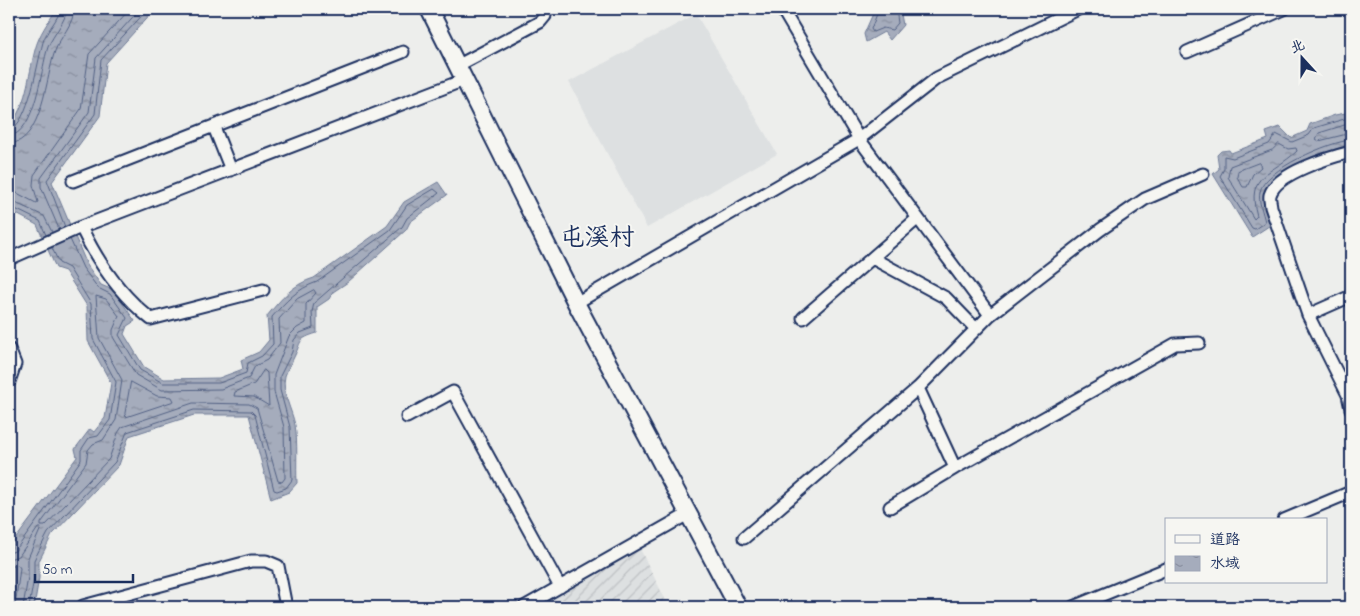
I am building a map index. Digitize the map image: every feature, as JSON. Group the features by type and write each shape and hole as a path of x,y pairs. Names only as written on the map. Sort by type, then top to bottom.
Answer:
{"main road":[{"path":"429,9 576,303 738,607"}],"street":[{"path":"9,259 38,244 231,170 461,73 540,22 545,16 545,9"},
{"path":"782,9 859,139 990,315"},
{"path":"576,303 859,139 937,78 1078,9"},
{"path":"1187,52 1284,9"},
{"path":"73,181 404,52"},
{"path":"214,127 231,170"},
{"path":"1351,152 1322,160 1302,169 1277,184 1270,196 1271,207 1308,315 1348,395 1351,409"},
{"path":"744,538 918,388 990,315 1100,230 1146,199 1203,174"},
{"path":"803,318 918,218"},
{"path":"78,229 96,259 118,287 136,307 151,319 263,290"},
{"path":"872,258 946,298 976,329"},
{"path":"1308,315 1351,296"},
{"path":"890,508 955,468 1175,344 1198,343"},
{"path":"9,349 15,364 9,382"},
{"path":"918,388 955,468"},
{"path":"407,417 453,392 560,587"},
{"path":"1289,518 1351,492"},
{"path":"524,607 688,514"},
{"path":"83,606 251,561 266,561 278,566 286,607"},
{"path":"1074,607 1165,569"}],"shaded area":[{"path":"696,14 777,154 647,228 569,82"},
{"path":"640,549 669,607 538,607"}],"water":[{"path":"57,9 155,9 106,63 100,116 52,182 87,265 101,285 113,290 135,321 127,326 124,334 144,367 164,379 219,378 243,369 241,360 259,352 269,340 267,316 288,293 300,284 314,278 387,226 404,202 438,182 447,195 410,222 406,230 348,282 333,292 329,299 317,307 317,333 302,341 287,371 284,382 287,401 295,425 296,439 297,483 289,492 271,499 249,415 194,415 129,436 119,465 52,535 39,561 39,578 34,607 9,607 9,552 14,541 77,457 75,449 90,429 94,432 105,418 111,383 88,341 87,306 65,271 56,268 37,225 9,210 9,127 20,109 39,39"},
{"path":"875,9 900,9 903,25 890,40 884,32 866,42 864,34"},
{"path":"1351,112 1351,144 1311,157 1269,185 1265,200 1272,224 1252,237 1213,174 1219,169 1217,155 1221,151 1229,150 1231,153 1268,139 1266,132 1280,127 1291,138 1307,131 1310,124 1335,115"}],"district":[{"name":"屯溪村","path":"597,239"}]}
